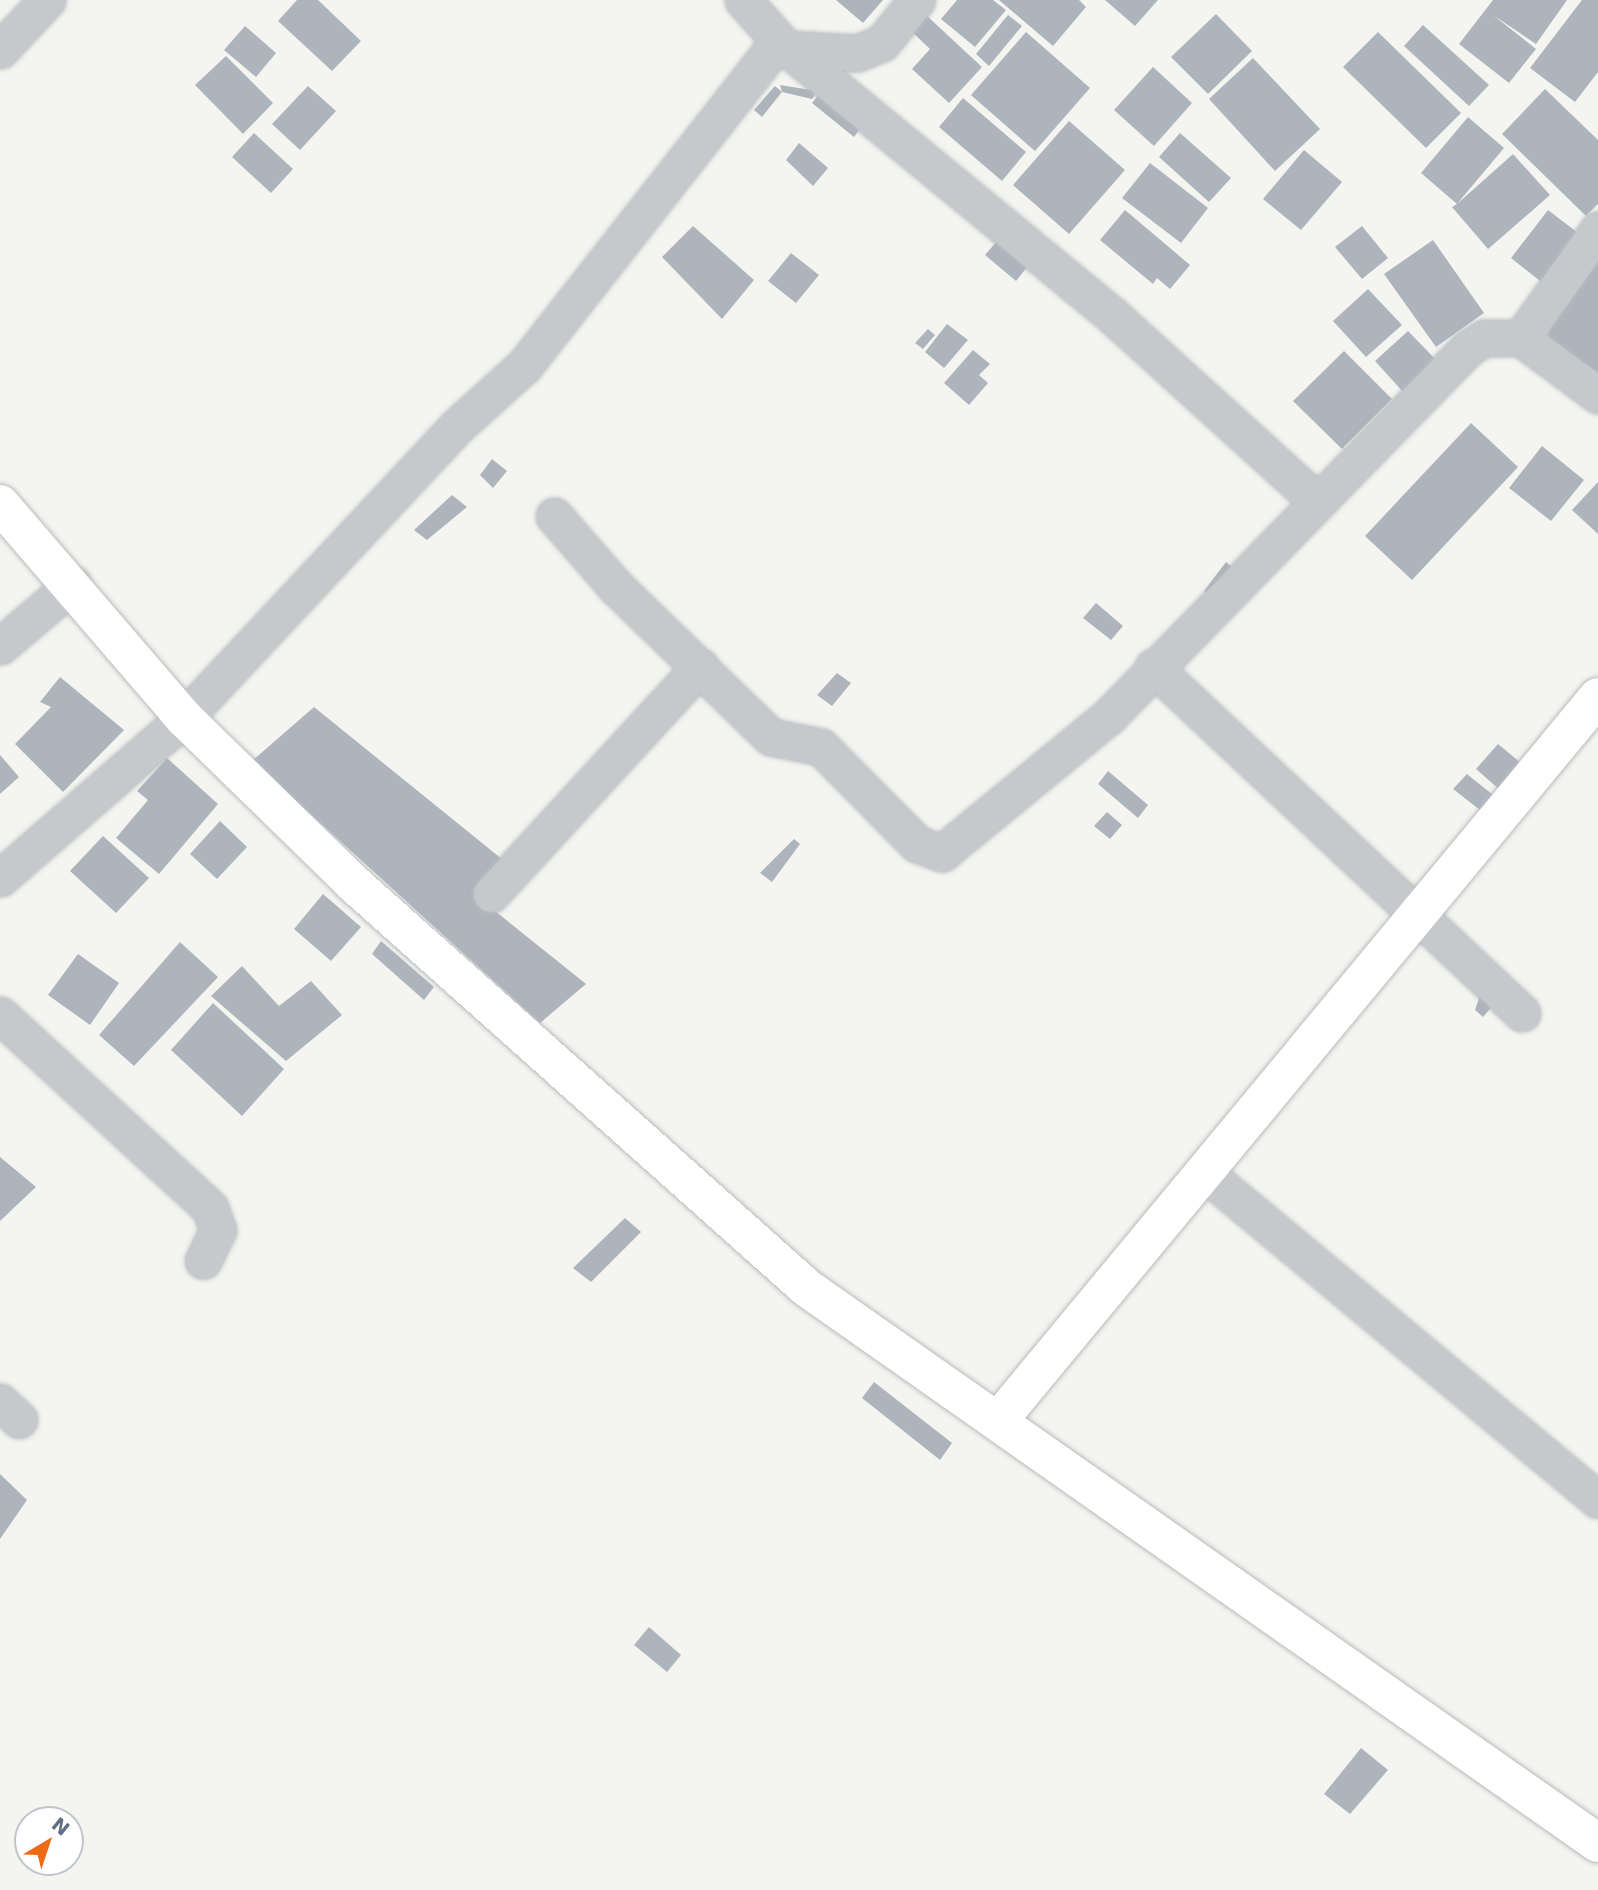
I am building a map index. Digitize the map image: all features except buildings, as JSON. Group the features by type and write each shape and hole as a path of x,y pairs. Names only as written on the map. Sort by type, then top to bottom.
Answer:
{"street":[{"path":"0,50 47,0"},
{"path":"743,0 782,44 1104,309 1316,500"},
{"path":"782,44 857,53 882,43 917,0"},
{"path":"0,878 111,775 184,718 456,426 524,366 747,78 782,44"},
{"path":"1521,338 1598,230"},
{"path":"554,516 771,737 821,747 917,844 942,853 1080,742 1468,348 1484,338 1521,338 1598,395"},
{"path":"0,504 73,584 184,718 354,884 807,1288 893,1354 998,1421 1598,1843"},
{"path":"0,646 73,584"},
{"path":"491,894 700,667"},
{"path":"1153,667 1522,1013"},
{"path":"998,1421 1205,1173 1415,912 1598,698"},
{"path":"0,1015 210,1208 218,1230 203,1261"},
{"path":"1205,1173 1598,1500"}]}
